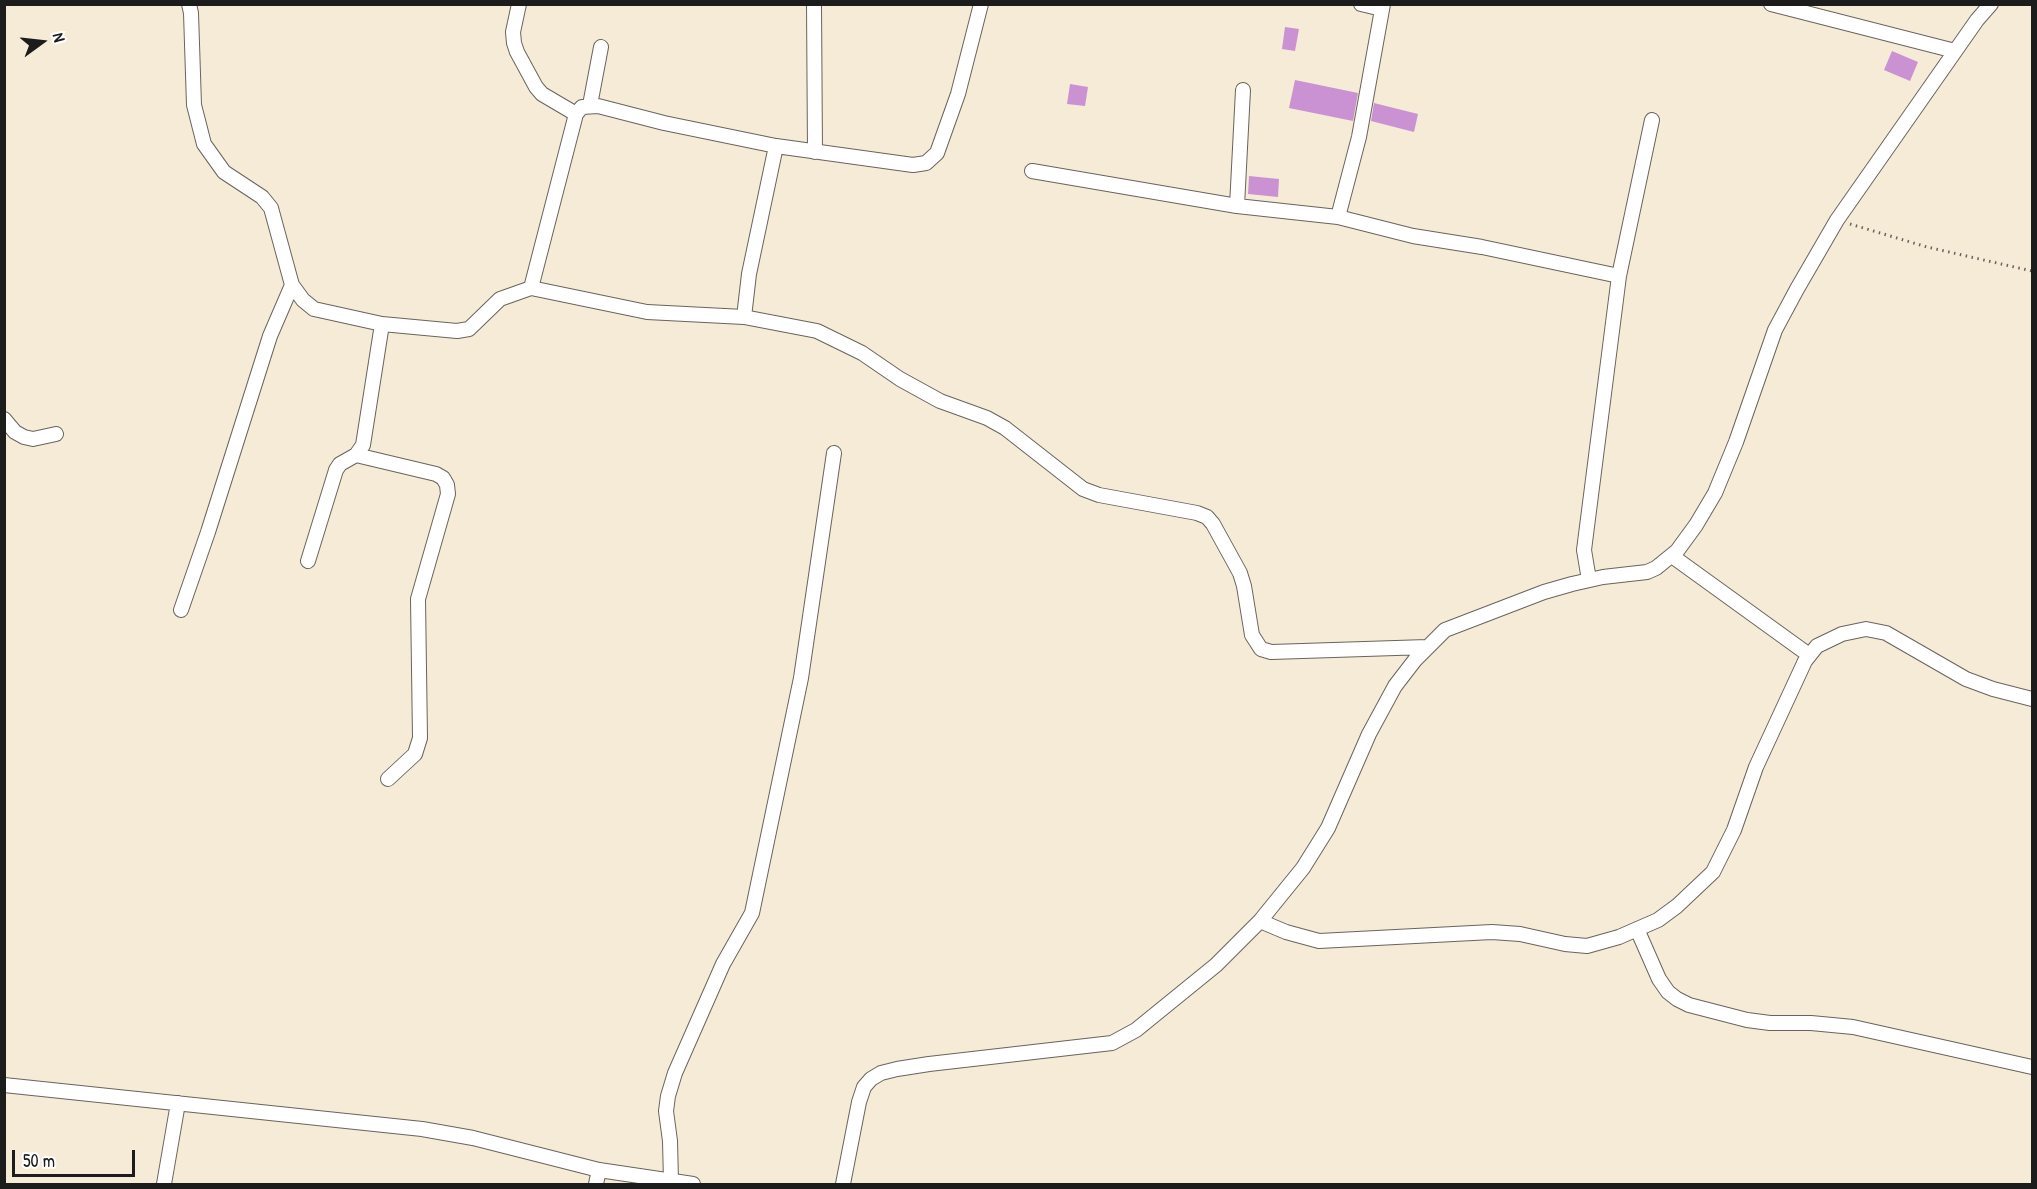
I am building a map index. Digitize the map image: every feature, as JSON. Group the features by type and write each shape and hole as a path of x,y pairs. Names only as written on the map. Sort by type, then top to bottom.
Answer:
{"street":[{"path":"189,4 194,105 204,144 224,172 261,197 271,208 292,285 303,300 314,309 382,324 457,331 469,329 500,299 531,288 647,312 744,317 817,331 862,353 900,379 940,400 987,418 1005,428 1083,489 1099,495 1197,513 1207,517 1214,524 1240,573 1252,635 1261,649 1271,652 1427,647"},
{"path":"519,4 513,32 513,43 517,52 542,94 576,114"},
{"path":"814,4 815,152"},
{"path":"531,288 576,114 582,107 590,105 776,146 913,165 926,163 937,153 958,94 981,4"},
{"path":"1338,217 1359,137 1383,7 1361,4"},
{"path":"1771,4 1955,51"},
{"path":"843,1185 859,1102 864,1087 871,1079 897,1069 928,1064 1112,1043 1136,1030 1186,991 1245,937 1303,868 1320,840 1383,708 1405,673 1445,630 1544,592 1589,580 1647,572 1672,556 1696,525 1715,493 1736,442 1775,330 1837,220 1955,51 1991,4"},
{"path":"590,105 601,47"},
{"path":"1237,206 1243,90"},
{"path":"1589,580 1584,550 1619,276 1652,120"},
{"path":"744,317 749,274 776,146"},
{"path":"1032,171 1237,206 1338,217 1413,236 1482,247 1619,276"},
{"path":"181,610 270,336 292,285"},
{"path":"308,561 336,470 340,464 356,455 363,445 382,324"},
{"path":"4,419 15,432 24,437 33,439 56,434"},
{"path":"671,1181 670,1141 666,1111 668,1096 675,1073 723,964 752,913 801,678 834,453"},
{"path":"356,455 436,474 443,478 447,485 447,494 418,599 420,738 415,754 388,778"},
{"path":"1672,556 1809,655"},
{"path":"1260,921 1319,941 1492,932 1513,933 1565,944 1587,946 1605,942 1658,920 1677,906 1713,872 1734,830 1755,767 1809,655 1816,646 1854,630 1876,630 1896,638 1966,679 2032,699"},
{"path":"1637,929 1659,979 1668,992 1689,1005 1737,1018 1770,1023 1811,1023 1853,1027 2032,1067"},
{"path":"4,1085 422,1129 473,1138 599,1170 693,1185"},
{"path":"164,1185 178,1103"},
{"path":"596,1185 599,1170"}],"path":[{"path":"1837,220 1927,247 2032,271"}],"building":[{"path":"1285,27 1299,29 1295,51 1282,49"},
{"path":"1892,51 1918,62 1910,81 1884,70"},
{"path":"1295,80 1358,93 1353,121 1289,108"},
{"path":"1070,84 1088,87 1085,106 1067,104"},
{"path":"1374,103 1418,114 1414,132 1371,121"},
{"path":"1249,176 1279,179 1278,197 1248,194"}]}
